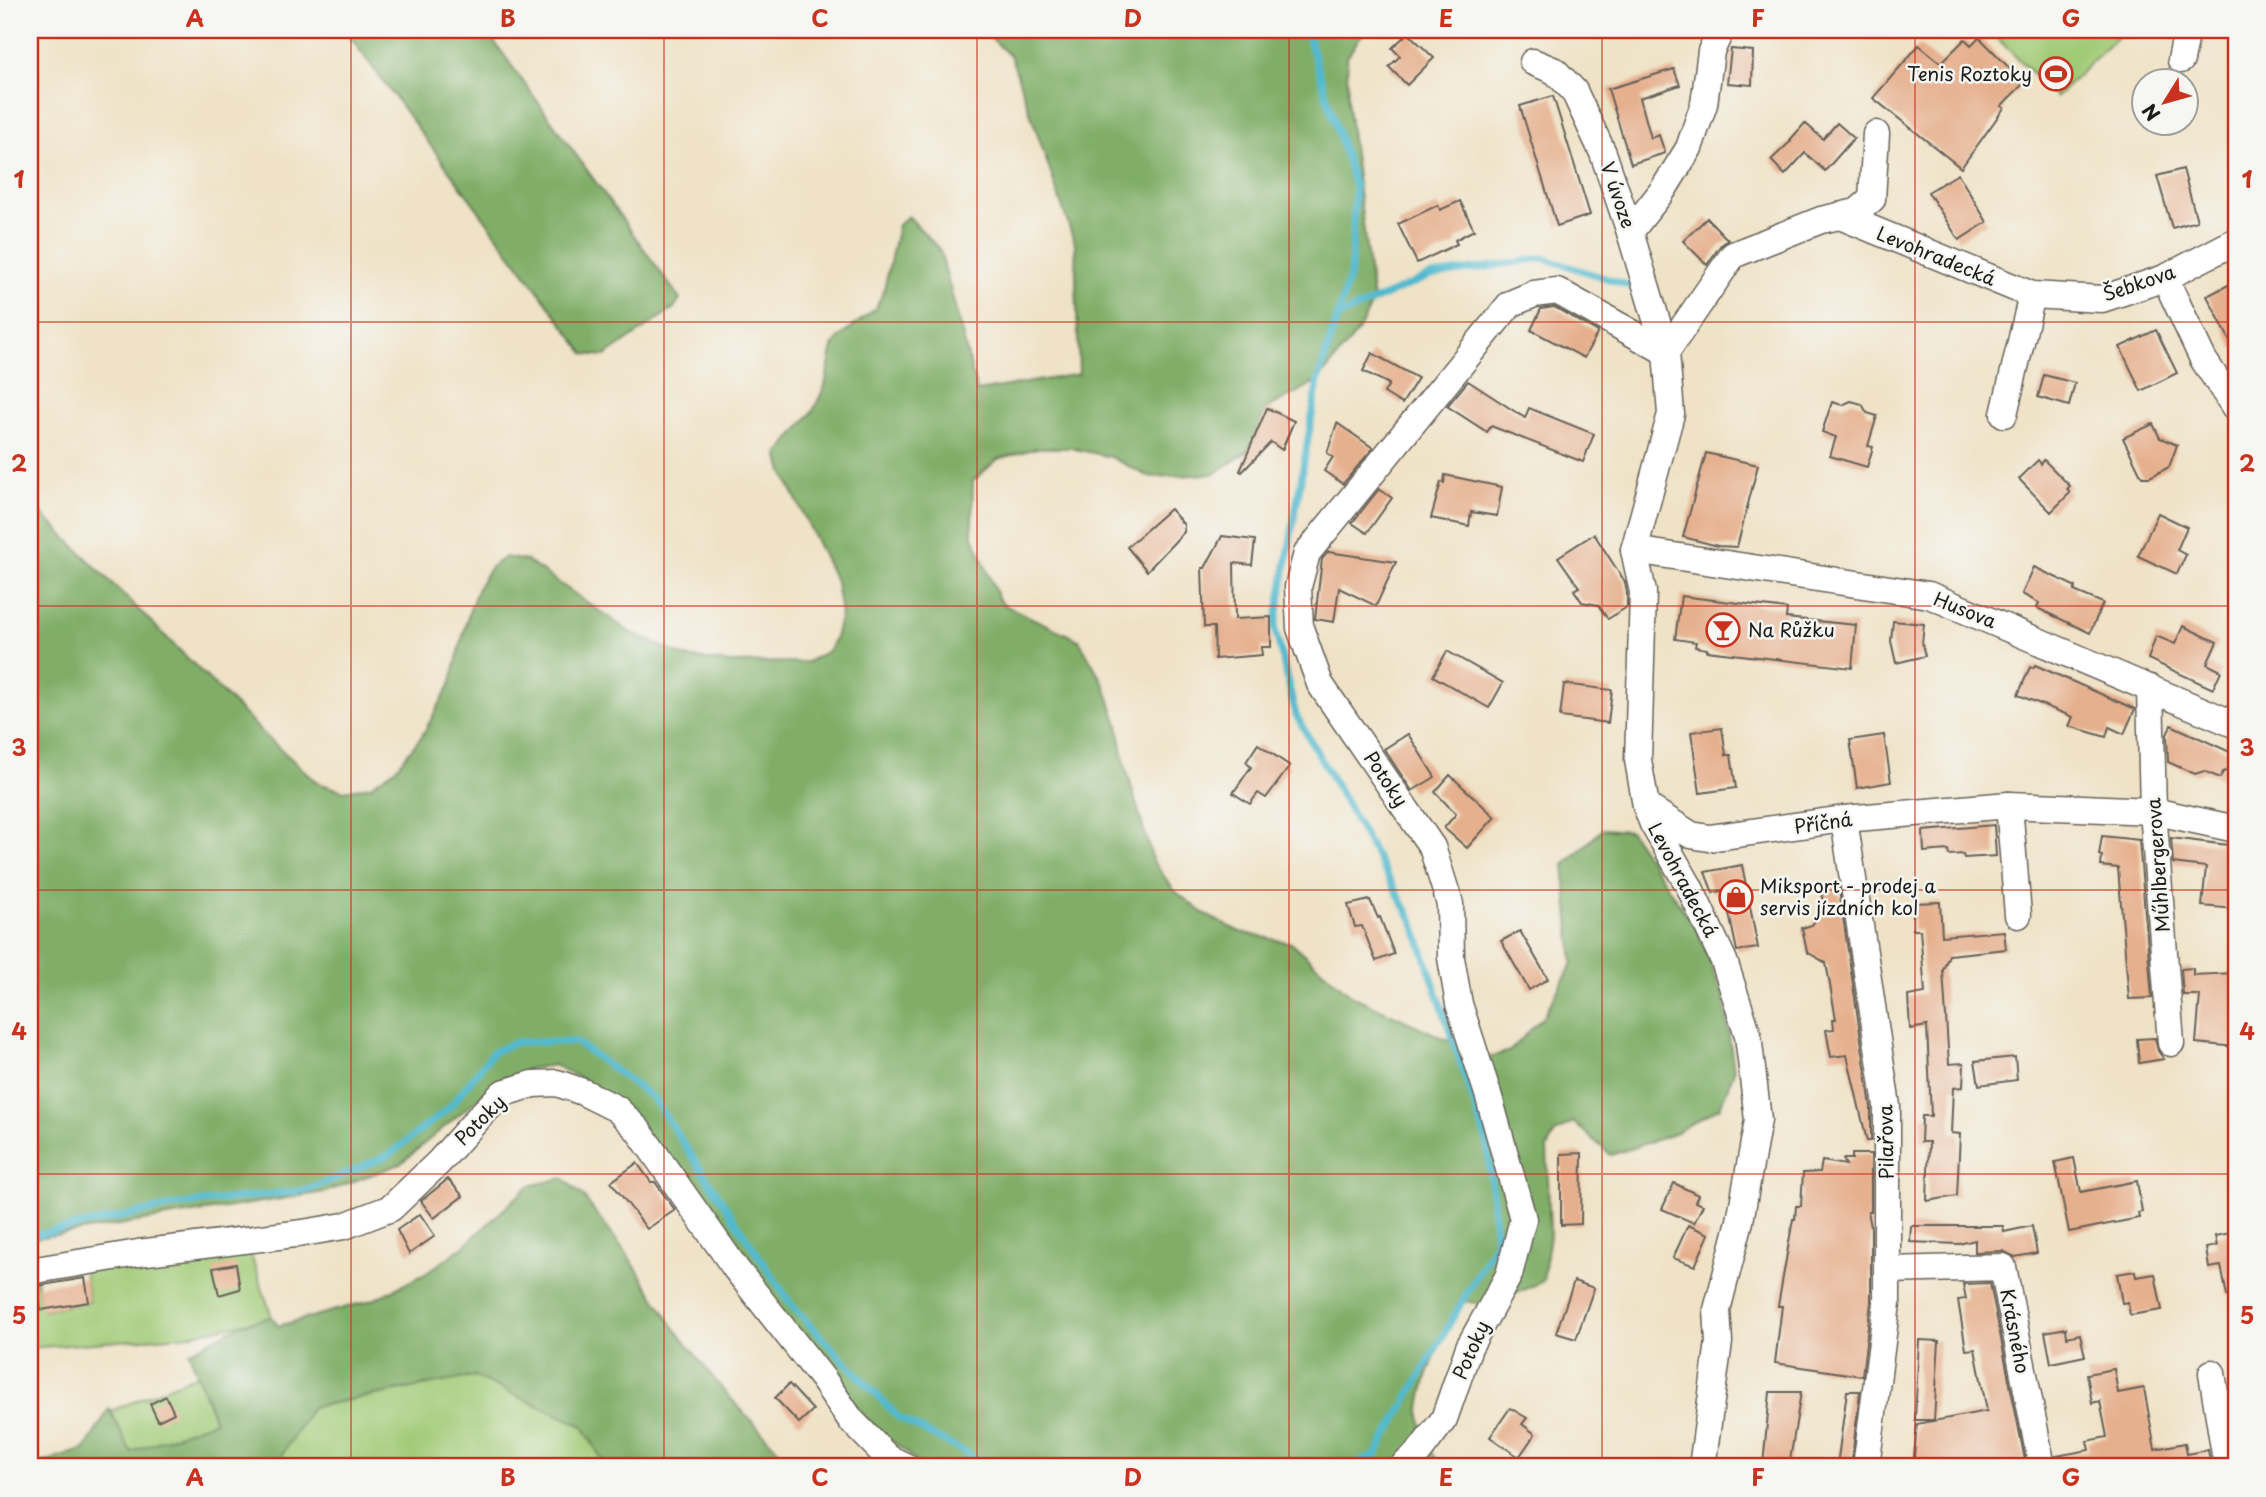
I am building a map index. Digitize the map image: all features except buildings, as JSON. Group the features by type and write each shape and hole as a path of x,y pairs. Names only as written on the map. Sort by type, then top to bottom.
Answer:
{"street":[{"path":"2181,60 2187,30"},
{"path":"1630,232 1663,190 1689,148 1704,104 1713,37"},
{"name":"V úvoze","path":"1533,62 1555,71 1574,91 1603,153 1666,352"},
{"name":"Levohradecká","path":"1702,1467 1719,1342 1717,1310 1740,1221 1758,1120 1748,1035 1724,961 1689,886 1653,824 1646,806 1639,760 1643,592 1634,550 1671,414 1666,352 1733,255 1821,220 1857,212 1872,199 1876,134"},
{"name":"Levohradecká","path":"1840,216 2032,295"},
{"name":"Šebkova","path":"2032,295 2102,299 2165,278 2236,241"},
{"path":"2165,278 2203,359 2236,409"},
{"name":"Potoky","path":"1402,1467 1419,1452 1444,1419 1469,1347 1510,1275 1523,1219 1488,1094 1459,1004 1451,958 1450,904 1432,847 1320,684 1300,628 1298,587 1307,553 1510,304 1534,293 1557,291 1666,352"},
{"path":"2004,414 2032,295"},
{"name":"Husova","path":"1634,550 1929,595 2236,725"},
{"name":"Műhlbergerova","path":"2150,688 2153,811 2171,1043"},
{"path":"2009,805 2018,915"},
{"name":"Příčná","path":"1646,806 1691,835 1709,838 1844,819 2009,805 2153,811 2236,829"},
{"name":"Pilařova","path":"1844,819 1887,1106 1887,1303 1866,1467"},
{"name":"Potoky","path":"30,1270 138,1252 344,1226 391,1208 439,1162 503,1093 533,1084 557,1083 617,1109 638,1129 736,1269 824,1379 851,1420 888,1458 907,1467"},
{"name":"Krásného","path":"1888,1270 2003,1267 2042,1467"},
{"path":"2212,1373 2227,1467"}],"green space":[{"path":"345,30 486,30 680,299 674,308 605,356 585,354"},
{"path":"983,30 1370,30 1360,37 1347,57 1348,107 1373,301 1359,330 1318,381 1267,408 1248,451 1214,474 1149,477 1111,457 1071,448 1037,448 998,459 973,481 972,533 999,600 1004,605 1079,640 1105,686 1118,725 1125,765 1153,861 1174,890 1204,914 1240,932 1291,943 1352,996 1487,1058 1510,1051 1543,1017 1573,963 1564,865 1603,829 1630,831 1698,932 1724,998 1734,1071 1720,1107 1671,1135 1611,1155 1573,1122 1555,1133 1547,1148 1550,1235 1543,1281 1492,1305 1462,1301 1430,1370 1421,1399 1420,1419 1427,1441 1441,1467 927,1467 920,1464 868,1421 584,1080 554,1065 529,1069 487,1091 400,1164 325,1192 30,1239 30,502 267,737 318,783 344,791 370,786 395,769 422,736 450,685 479,585 491,567 505,557 527,561 630,632 685,657 730,663 807,662 828,651 835,638 841,614 836,582 783,472 778,454 813,411 825,386 833,346 841,336 876,308 884,290 898,225 908,216 940,250 977,391 1079,374 1075,244 1011,57"},
{"name":"Tenis Roztoky","path":"1989,30 2124,30 2056,97"},
{"path":"563,1178 582,1195 627,1254 671,1323 722,1389 794,1467 606,1467 583,1426 474,1376 312,1407 274,1467 30,1467 85,1449 109,1409 131,1452 215,1421 189,1352 242,1324 272,1317 278,1326 373,1300 425,1274 464,1246 529,1186"},
{"path":"248,1246 272,1317 183,1336 30,1348 30,1275 35,1274 42,1310 89,1302 83,1266"},
{"path":"197,1375 215,1421 131,1452 111,1411"},
{"path":"474,1376 583,1426 606,1467 274,1467 312,1407"}],"waterway":[{"path":"1306,30 1355,187 1351,271 1318,381 1275,629 1296,715 1413,921 1488,1145 1496,1241 1376,1455 1347,1467"},
{"path":"1339,316 1430,276 1543,258 1630,286"},
{"path":"30,1236 177,1205 308,1190 389,1155 449,1108 493,1052 516,1042 576,1042 653,1098 793,1307 899,1418 993,1467"}],"place":[{"name":"Tenis Roztoky","path":"2056,74"},
{"name":"Na Růžku","path":"1723,630"},
{"name":"Miksport - prodej a servis jízdních kol","path":"1736,897"}]}
